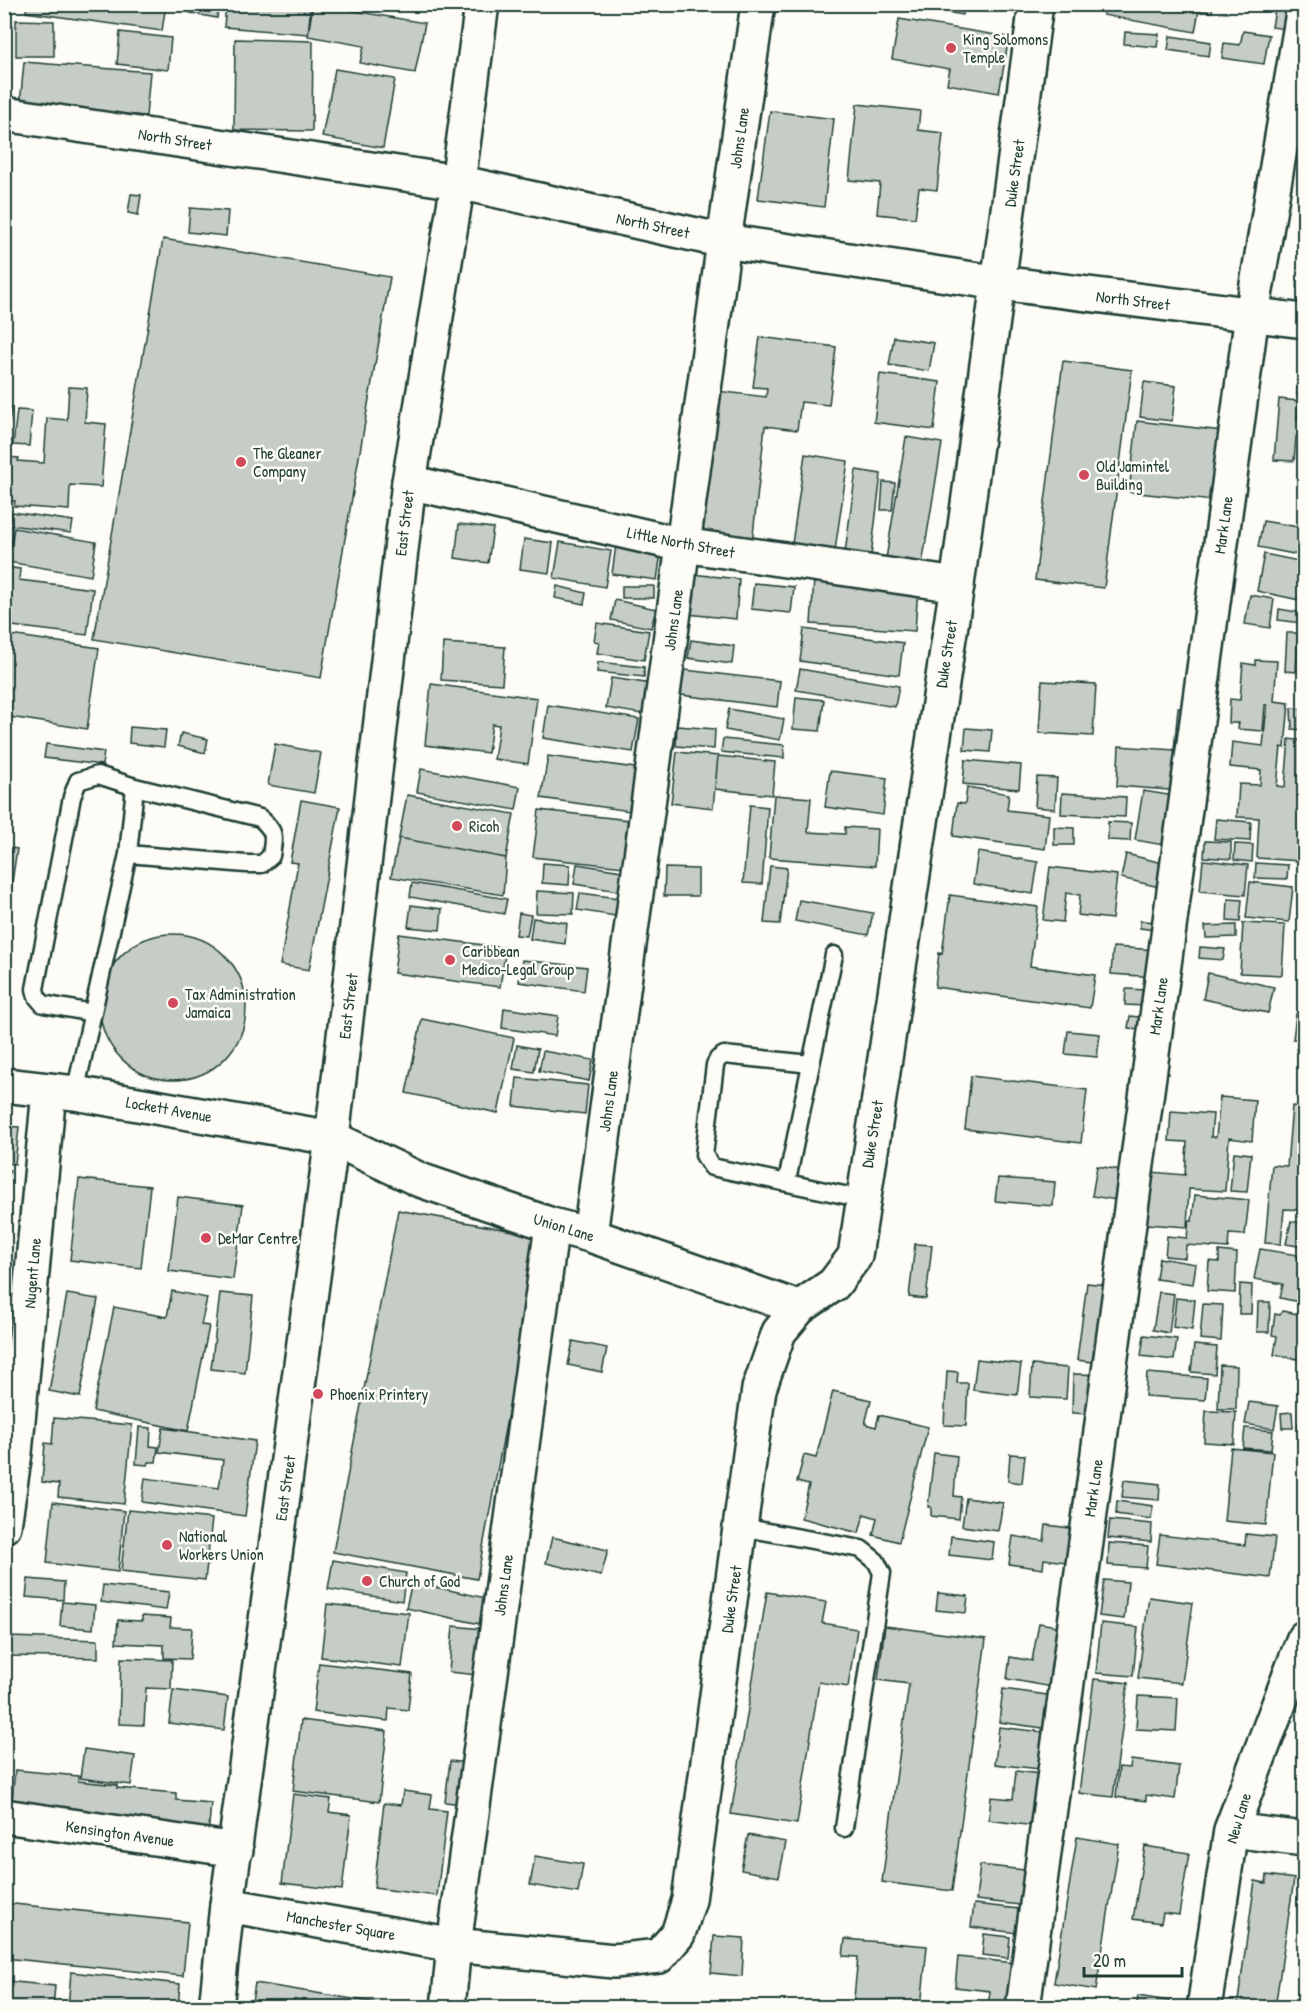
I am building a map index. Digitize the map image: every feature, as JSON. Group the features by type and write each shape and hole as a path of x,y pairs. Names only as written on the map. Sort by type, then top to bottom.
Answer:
{"street":[{"name":"East Street","path":"216,2007 227,1905 332,1138 409,482 458,182 482,4"},
{"name":"Johns Lane","path":"590,1235 758,4"},
{"name":"Duke Street","path":"454,1945 614,1961 659,1956 678,1934 689,1900 759,1389 779,1332 799,1308 834,1284 855,1256 957,585 1036,4"},
{"name":"Mark Lane","path":"1023,2007 1251,314 1305,7"},
{"name":"North Street","path":"4,114 458,182 724,241 999,283 1305,321"},
{"name":"Little North Street","path":"409,482 684,545 957,585"},
{"name":"Lockett Avenue","path":"4,1085 62,1092 332,1138"},
{"name":"Nugent Lane","path":"4,1526 10,1452 62,1092"},
{"name":"Union Lane","path":"332,1138 420,1180 552,1225 590,1235 799,1308"},
{"name":"Johns Lane","path":"454,1945 552,1225"},
{"name":"New Lane","path":"1204,2007 1231,1830 1305,1638"},
{"name":"Kensington Avenue","path":"4,1816 236,1851"},
{"path":"1231,1830 1305,1839"},
{"name":"Manchester Square","path":"227,1905 454,1945"},
{"path":"448,2007 454,1945"}],"lane":[{"path":"93,1013 43,1004 37,997 35,988 72,797 78,781 98,775 135,787 260,818 271,828 274,837 271,856 262,864 128,854"},
{"path":"62,1092 93,1013 128,854 135,787"},
{"path":"787,1181 834,955"},
{"path":"811,1064 724,1055 718,1059 715,1065 704,1155 712,1167 787,1181 862,1199"},
{"path":"741,1527 861,1549 876,1561 882,1573 844,1828"}],"building":[{"path":"27,4 166,4 162,31 26,12"},
{"path":"191,4 219,4 217,18 190,13"},
{"path":"226,4 311,5 308,34 224,27"},
{"path":"313,4 425,23 415,73 360,63 364,46 308,36"},
{"path":"893,4 965,4 963,15"},
{"path":"1105,4 1213,4 1212,12 1199,10 1195,32 1103,15"},
{"path":"1276,4 1301,4 1297,31 1272,27"},
{"name":"King Solomons Temple","path":"899,19 1009,37 999,93 947,84 950,69 892,59"},
{"path":"16,20 54,21 54,56 16,56"},
{"path":"1243,31 1269,35 1264,64 1222,58 1224,43 1240,45"},
{"path":"120,32 171,38 168,70 117,64"},
{"path":"1125,32 1159,34 1157,47 1124,44"},
{"path":"1170,36 1211,42 1209,56 1168,50"},
{"path":"235,39 313,41 312,131 234,130"},
{"path":"24,62 150,72 146,116 20,105"},
{"path":"335,69 395,79 383,148 322,137"},
{"path":"857,104 920,111 918,130 943,133 937,190 919,188 915,218 877,214 880,183 849,180"},
{"path":"770,111 834,119 824,207 758,199"},
{"path":"131,194 141,195 138,215 128,213"},
{"path":"190,208 228,211 226,236 188,232"},
{"name":"The Gleaner Company","path":"163,239 390,277 321,678 94,639"},
{"path":"760,337 836,347 829,405 801,402 797,430 765,426 752,544 692,537 709,390 766,397 767,388 753,387"},
{"path":"894,337 934,343 929,371 889,365"},
{"name":"Old Jamintel Building","path":"1063,361 1132,370 1104,588 1035,580"},
{"path":"1298,371 1304,372 1304,396 1297,396"},
{"path":"880,374 940,382 934,430 874,422"},
{"path":"1144,382 1176,386 1172,421 1140,417"},
{"path":"69,387 87,388 85,422 106,424 101,487 70,485 69,510 14,506 15,501 4,500 4,457 19,458 18,461 44,463 47,418 67,420"},
{"path":"1279,399 1298,401 1297,420 1304,421 1304,438 1296,437 1294,461 1274,460"},
{"path":"1302,399 1304,400 1304,415 1301,415"},
{"path":"4,408 11,409 5,451 4,451"},
{"path":"17,410 32,411 29,446 13,445"},
{"path":"1137,421 1222,431 1214,501 1129,492"},
{"path":"906,437 942,443 922,565 886,559"},
{"path":"805,454 848,461 835,550 792,544"},
{"path":"856,470 881,474 871,556 845,553"},
{"path":"883,482 895,483 892,510 881,510"},
{"path":"12,512 73,521 71,533 10,525"},
{"path":"1263,521 1304,528 1304,556 1258,547"},
{"path":"459,524 493,528 488,563 455,558"},
{"path":"14,528 96,542 91,576 8,562"},
{"path":"524,539 553,543 549,573 520,569"},
{"path":"560,542 611,551 605,587 554,578"},
{"path":"616,545 661,552 657,580 612,574"},
{"path":"1264,554 1304,562 1304,601 1257,591"},
{"path":"4,567 20,569 19,580 93,589 87,635 4,625"},
{"path":"691,574 739,579 736,619 687,614"},
{"path":"814,579 918,587 915,631 811,624"},
{"path":"754,583 794,587 791,613 751,609"},
{"path":"557,586 586,593 584,604 555,598"},
{"path":"622,586 654,586 654,598 622,598"},
{"path":"1250,595 1274,599 1270,628 1245,624"},
{"path":"615,600 656,609 651,628 611,620"},
{"path":"1279,609 1303,613 1302,623 1278,620"},
{"path":"597,623 649,631 644,660 597,653 599,642 594,641"},
{"path":"804,629 903,643 899,675 800,661"},
{"path":"1287,633 1298,633 1296,672 1285,671"},
{"path":"4,634 99,648 87,729 4,716"},
{"path":"691,640 734,646 732,664 688,658"},
{"path":"443,643 505,647 502,684 441,680"},
{"path":"1255,660 1277,661 1274,701 1289,703 1285,748 1281,747 1277,786 1285,787 1289,739 1304,741 1300,861 1257,858 1259,818 1237,817 1239,784 1260,785 1261,770 1230,767 1232,742 1263,746 1267,705 1265,705 1263,731 1238,729 1239,723 1229,723 1230,699 1240,700 1243,663 1255,665"},
{"path":"598,662 644,667 644,677 597,672"},
{"path":"676,669 780,681 777,707 673,694"},
{"path":"800,669 899,686 895,707 796,690"},
{"path":"611,678 652,684 648,715 606,708"},
{"path":"1042,681 1096,684 1093,736 1039,733"},
{"path":"431,684 537,698 528,764 494,759 499,725 492,724 488,753 425,745"},
{"path":"796,697 824,700 820,731 793,729"},
{"path":"548,705 639,719 633,752 543,738"},
{"path":"1178,708 1208,710 1195,792 1117,786 1119,746 1174,750"},
{"path":"1291,708 1304,709 1304,730 1292,729"},
{"path":"729,709 784,719 780,740 725,730"},
{"path":"677,726 715,729 714,749 676,746"},
{"path":"130,727 166,730 164,747 129,743"},
{"path":"966,728 992,730 990,752 964,750"},
{"path":"181,733 208,739 205,753 178,746"},
{"path":"723,739 784,745 784,758 721,752"},
{"path":"46,744 104,752 102,765 44,758"},
{"path":"275,744 321,753 314,793 268,785"},
{"path":"677,752 718,756 713,808 671,803"},
{"path":"548,756 635,768 630,811 541,798"},
{"path":"718,756 775,762 772,795 715,789"},
{"path":"965,760 1021,765 1019,789 963,784"},
{"path":"421,769 520,787 516,810 417,792"},
{"path":"830,771 887,778 883,815 825,807"},
{"path":"1037,777 1057,778 1055,809 1035,807"},
{"path":"967,787 1009,794 1007,810 1049,815 1045,849 953,836 957,803 965,804"},
{"path":"1143,791 1194,799 1186,849 1135,840"},
{"path":"1062,793 1126,797 1125,817 1061,814"},
{"name":"Ricoh","path":"407,795 514,814 506,858 399,838"},
{"path":"774,795 811,798 808,832 845,834 845,827 877,829 875,866 769,858"},
{"path":"301,800 340,807 309,970 280,965 298,863 290,862"},
{"path":"750,805 768,807 762,884 743,883"},
{"path":"539,810 629,820 624,867 533,857"},
{"path":"1216,819 1251,822 1250,841 1214,839"},
{"path":"1108,822 1131,823 1130,841 1108,840"},
{"path":"1054,827 1074,828 1074,845 1054,845"},
{"path":"399,838 506,858 503,895 391,877"},
{"path":"1205,841 1231,842 1231,859 1204,857"},
{"path":"1235,844 1253,845 1252,862 1234,860"},
{"path":"4,847 17,849 5,929 4,929"},
{"path":"978,852 1038,862 1033,894 973,884"},
{"path":"1126,854 1187,869 1163,888 1121,878"},
{"path":"1203,860 1248,865 1245,895 1200,891"},
{"path":"543,863 570,865 569,885 542,883"},
{"path":"1256,863 1288,865 1287,879 1255,878"},
{"path":"577,864 628,872 625,892 574,884"},
{"path":"770,866 787,868 780,924 764,923"},
{"path":"1050,867 1117,875 1112,919 1078,915 1080,895 1066,893 1063,922 1043,920"},
{"path":"665,868 698,869 698,896 664,896"},
{"path":"1250,882 1293,887 1289,922 1246,918"},
{"path":"412,883 507,899 504,914 410,897"},
{"path":"537,891 574,893 573,914 536,913"},
{"path":"580,893 618,898 615,916 577,910"},
{"path":"950,895 1038,907 1030,966 1095,975 1090,1008 935,987"},
{"path":"1228,899 1242,900 1240,922 1227,921"},
{"path":"799,900 873,913 868,935 795,921"},
{"path":"411,905 442,909 440,930 408,927"},
{"path":"519,913 531,915 527,936 516,935"},
{"path":"533,918 567,923 565,944 530,939"},
{"path":"1140,921 1164,922 1164,931 1140,928"},
{"path":"1243,923 1285,925 1282,975 1240,973"},
{"path":"1236,925 1236,937 1206,938 1205,926"},
{"name":"Tax Administration Jamaica","path":"173,934 201,939 225,955 241,979 246,1007 241,1035 225,1059 201,1075 173,1080 145,1075 121,1059 105,1035 100,1007 105,979 121,955 145,939"},
{"name":"Caribbean Medico-Legal Group","path":"399,934 506,948 500,987 394,973"},
{"path":"1113,947 1172,951 1170,978 1111,974"},
{"path":"1200,947 1225,949 1223,960 1199,958"},
{"path":"522,960 587,967 584,991 519,982"},
{"path":"1208,973 1274,987 1268,1013 1203,999"},
{"path":"1126,989 1167,991 1167,1007 1125,1005"},
{"path":"504,1008 558,1016 555,1036 502,1028"},
{"path":"1296,1014 1304,1015 1304,1040 1293,1039"},
{"path":"1130,1016 1163,1020 1162,1031 1128,1028"},
{"path":"422,1019 514,1038 498,1113 406,1093"},
{"path":"1068,1031 1100,1034 1097,1057 1065,1054"},
{"path":"517,1045 538,1049 534,1072 513,1069"},
{"path":"543,1051 593,1060 589,1081 539,1071"},
{"path":"971,1076 1087,1090 1081,1143 965,1129"},
{"path":"517,1078 588,1085 585,1114 514,1106"},
{"path":"1220,1097 1255,1100 1252,1141 1229,1138 1225,1191 1189,1189 1187,1227 1147,1224 1151,1172 1185,1175 1187,1142 1169,1141 1171,1111 1213,1114 1211,1137 1216,1137"},
{"path":"1292,1106 1304,1107 1304,1210 1284,1209 1281,1244 1265,1243 1272,1165 1287,1166"},
{"path":"4,1126 19,1127 15,1164 4,1163"},
{"path":"1234,1152 1251,1154 1247,1192 1230,1191"},
{"path":"1097,1166 1139,1173 1134,1203 1092,1196"},
{"path":"4,1169 10,1170 4,1211"},
{"path":"998,1178 1055,1182 1053,1206 995,1201"},
{"path":"79,1179 150,1186 141,1268 70,1260"},
{"path":"1195,1195 1249,1200 1245,1235 1229,1234 1228,1248 1186,1245 1185,1258 1165,1256 1167,1236 1187,1238 1189,1220 1192,1221"},
{"name":"DeMar Centre","path":"178,1197 243,1205 233,1279 169,1271"},
{"path":"398,1210 541,1236 477,1579 333,1552"},
{"path":"1291,1221 1304,1224 1304,1247 1286,1244"},
{"path":"915,1244 932,1245 926,1299 909,1297"},
{"path":"1260,1249 1298,1255 1297,1260 1304,1261 1304,1303 1280,1298 1283,1284 1254,1279"},
{"path":"1219,1251 1237,1253 1235,1293 1207,1291 1209,1261 1219,1262"},
{"path":"1159,1258 1196,1264 1193,1284 1156,1279"},
{"path":"1087,1283 1117,1286 1108,1364 1077,1360"},
{"path":"1240,1284 1252,1285 1251,1314 1239,1314"},
{"path":"172,1291 207,1298 201,1325 209,1326 188,1431 93,1411 114,1307 167,1317"},
{"path":"1159,1292 1174,1294 1169,1333 1153,1330"},
{"path":"220,1293 253,1296 245,1373 211,1369"},
{"path":"67,1294 98,1299 80,1397 49,1391"},
{"path":"1176,1298 1195,1300 1192,1330 1173,1327"},
{"path":"1258,1302 1270,1302 1269,1332 1257,1332"},
{"path":"1203,1304 1223,1305 1221,1341 1200,1339"},
{"path":"1282,1311 1304,1315 1304,1360 1274,1355 1277,1336 1272,1335 1275,1314 1280,1315"},
{"path":"4,1315 11,1315 4,1411"},
{"path":"1144,1335 1177,1339 1174,1360 1141,1356"},
{"path":"573,1341 607,1348 602,1372 568,1365"},
{"path":"1194,1345 1217,1347 1215,1374 1191,1372"},
{"path":"977,1359 1021,1364 1017,1395 973,1390"},
{"path":"1032,1365 1068,1368 1066,1399 1030,1397"},
{"path":"1220,1365 1237,1366 1236,1409 1218,1409"},
{"path":"947,1371 958,1372 957,1383 968,1383 966,1426 944,1425"},
{"path":"1147,1373 1207,1378 1205,1400 1145,1396"},
{"path":"1073,1374 1113,1375 1092,1414 1072,1413"},
{"path":"833,1391 871,1400 865,1424 876,1427 879,1415 928,1427 899,1542 873,1535 877,1518 864,1514 859,1533 801,1518 809,1485 797,1482 804,1455 816,1458"},
{"path":"1249,1402 1278,1406 1274,1429 1245,1424"},
{"path":"1206,1411 1236,1412 1234,1444 1204,1442"},
{"path":"1292,1412 1293,1428 1282,1428 1281,1413"},
{"path":"54,1418 132,1425 124,1504 58,1497 59,1484 42,1482 45,1443 52,1444"},
{"path":"1298,1423 1304,1423 1304,1434 1298,1433"},
{"path":"139,1427 151,1428 150,1446 158,1447 156,1462 149,1462 148,1465 136,1464"},
{"path":"163,1428 255,1441 245,1516 142,1502 145,1478 219,1488 223,1460 159,1452"},
{"path":"1245,1428 1273,1431 1271,1450 1243,1448"},
{"path":"1231,1448 1273,1452 1266,1525 1224,1521"},
{"path":"934,1453 957,1456 954,1496 961,1497 959,1519 931,1516 931,1507 928,1507"},
{"path":"1010,1454 1025,1455 1022,1483 1008,1481"},
{"path":"1124,1480 1160,1484 1159,1500 1122,1497"},
{"path":"966,1498 1003,1503 998,1531 962,1526"},
{"path":"1117,1501 1153,1506 1151,1519 1116,1514"},
{"path":"53,1502 124,1511 118,1572 47,1563"},
{"name":"National Workers Union","path":"128,1510 212,1519 205,1580 121,1571"},
{"path":"1110,1520 1152,1524 1151,1542 1108,1538"},
{"path":"1046,1525 1078,1529 1073,1563 1044,1559 1043,1569 1009,1564 1013,1536 1044,1541"},
{"path":"1246,1534 1275,1537 1270,1578 1156,1564 1160,1535 1245,1545"},
{"path":"951,1536 994,1542 992,1560 949,1555"},
{"path":"552,1537 608,1550 601,1576 546,1563"},
{"path":"1109,1543 1148,1546 1146,1568 1108,1565"},
{"name":"Church of God","path":"333,1560 406,1573 402,1601 328,1589"},
{"path":"28,1579 64,1582 63,1600 26,1597"},
{"path":"1104,1580 1128,1582 1124,1619 1099,1616"},
{"path":"412,1582 495,1600 489,1626 406,1608"},
{"path":"103,1585 169,1592 166,1610 101,1602"},
{"path":"767,1592 826,1602 822,1623 857,1629 848,1687 819,1682 797,1824 731,1814"},
{"path":"938,1593 968,1596 966,1613 936,1610"},
{"path":"1149,1597 1193,1603 1182,1683 1138,1678"},
{"path":"62,1602 95,1605 93,1629 60,1626"},
{"path":"327,1604 409,1613 402,1667 321,1657"},
{"path":"142,1616 171,1618 170,1627 192,1628 190,1659 164,1658 164,1645 116,1643 118,1620 142,1621"},
{"path":"1039,1623 1069,1628 1058,1688 1007,1679 1010,1657 1032,1661"},
{"path":"1101,1623 1138,1627 1133,1676 1096,1673"},
{"path":"453,1626 482,1629 478,1675 449,1672"},
{"path":"885,1626 986,1639 952,1891 882,1882 909,1684 878,1680"},
{"path":"10,1637 98,1640 98,1658 9,1656"},
{"path":"121,1658 172,1660 171,1689 146,1688 144,1725 119,1724"},
{"path":"319,1663 412,1674 408,1710 389,1708 388,1721 313,1712"},
{"path":"1094,1679 1128,1683 1113,1797 1079,1793"},
{"path":"1003,1689 1054,1696 1050,1729 999,1722"},
{"path":"173,1690 228,1697 224,1730 169,1723"},
{"path":"1138,1696 1178,1698 1176,1731 1136,1729"},
{"path":"301,1720 387,1731 379,1802 293,1791"},
{"path":"999,1727 1043,1732 1039,1769 995,1764"},
{"path":"84,1749 135,1756 131,1785 80,1778"},
{"path":"1131,1760 1179,1766 1175,1799 1146,1795 1146,1801 1116,1797 1119,1767 1130,1768"},
{"path":"450,1761 469,1763 464,1804 445,1802"},
{"path":"15,1770 78,1776 78,1781 117,1785 117,1788 176,1793 176,1800 211,1803 208,1836 11,1811"},
{"path":"1016,1771 1040,1774 1034,1826 989,1820 991,1797 1013,1799"},
{"path":"403,1791 432,1795 430,1809 447,1811 437,1896 374,1888 384,1803 401,1805"},
{"path":"293,1794 331,1799 329,1812 351,1815 342,1890 282,1883"},
{"path":"748,1835 786,1842 779,1877 741,1870"},
{"path":"1077,1837 1119,1844 1096,1990 1054,1983"},
{"path":"1145,1846 1189,1853 1179,1915 1163,1913 1161,1923 1133,1919"},
{"path":"535,1856 583,1864 578,1893 530,1885"},
{"path":"980,1865 1024,1870 1020,1905 976,1900"},
{"path":"1267,1875 1294,1879 1275,2008 1237,2008 1255,1881 1266,1883"},
{"path":"4,1903 188,1922 183,1976 4,1958"},
{"path":"974,1904 1019,1909 1017,1933 971,1927"},
{"path":"984,1934 1010,1937 1008,1958 982,1955"},
{"path":"714,1936 744,1938 742,1976 711,1973"},
{"path":"845,1939 927,1946 921,2008 853,2008 858,1957 843,1956"},
{"path":"958,1957 1015,1963 1010,2008 988,2007 990,1991 955,1987"},
{"path":"71,1972 180,1984 178,2008 68,2008"},
{"path":"5,1981 55,1986 53,2008 4,2008"},
{"path":"255,1983 408,2008 251,2008"},
{"path":"1138,1996 1169,2001 1168,2008 1136,2008"},
{"path":"539,2003 569,2005 569,2008 539,2008"}],"place":[{"name":"King Solomons Temple","path":"951,48"},
{"name":"The Gleaner Company","path":"241,462"},
{"name":"Old Jamintel Building","path":"1084,475"},
{"name":"Ricoh","path":"457,826"},
{"name":"Caribbean Medico-Legal Group","path":"450,960"},
{"name":"Tax Administration Jamaica","path":"173,1003"},
{"name":"DeMar Centre","path":"206,1238"},
{"name":"Phoenix Printery","path":"318,1394"},
{"name":"National Workers Union","path":"167,1545"},
{"name":"Church of God","path":"367,1581"}]}
